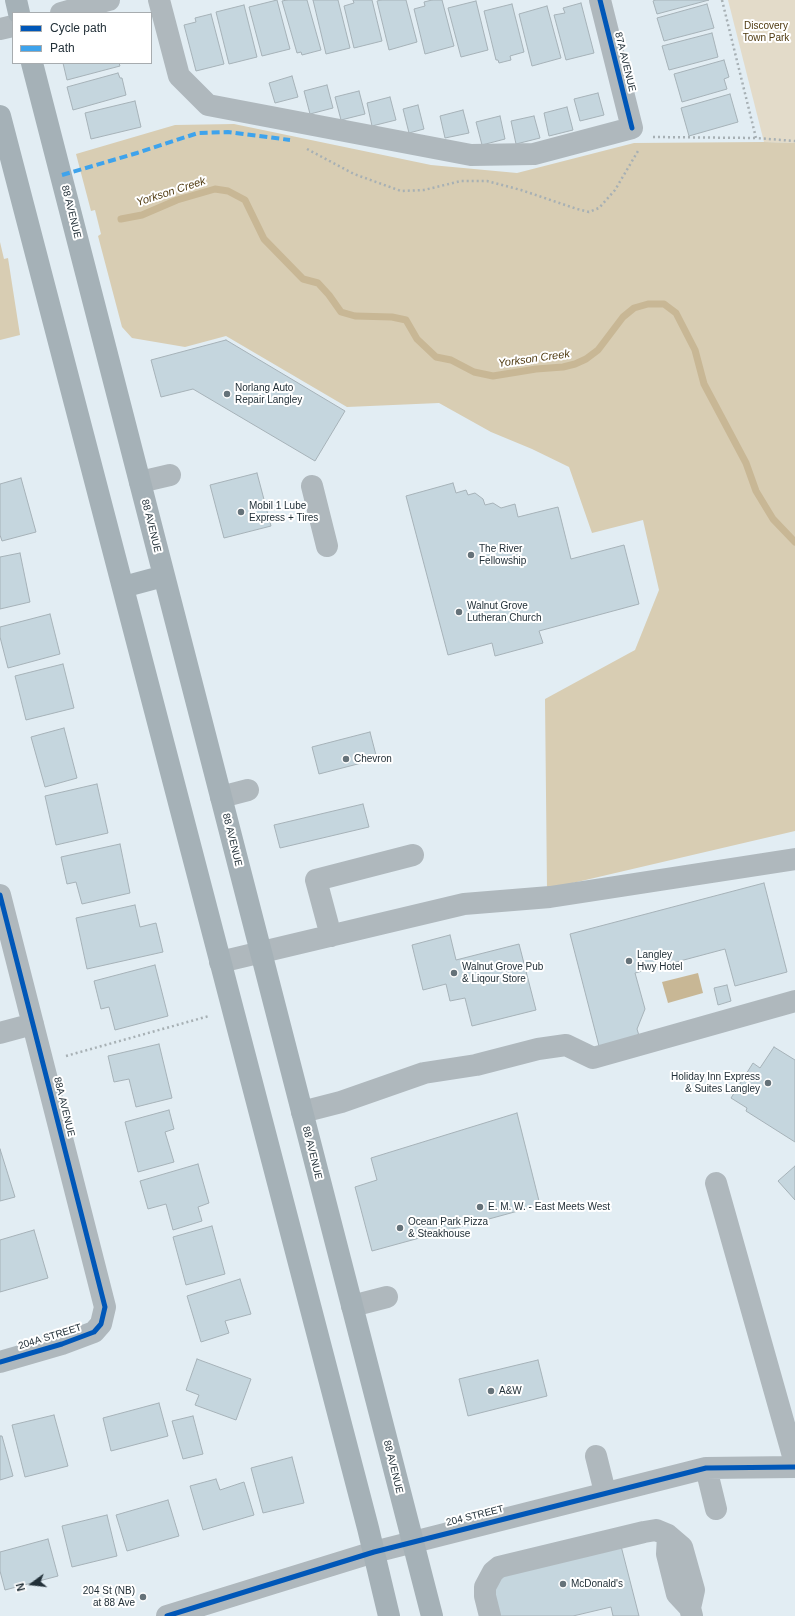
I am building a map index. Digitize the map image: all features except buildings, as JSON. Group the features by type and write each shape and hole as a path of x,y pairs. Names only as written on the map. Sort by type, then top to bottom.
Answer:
{"main road":[{"path":"16,0 19,12"},
{"name":"88 AVENUE","path":"32,64 432,1616"},
{"path":"0,116 374,1552 389,1616"},
{"path":"123,587 164,576"}],"street":[{"path":"65,12 109,0"},
{"path":"159,0 179,76 208,105 471,155 534,154 640,133"},
{"name":"87A AVENUE","path":"600,0 640,133"},
{"path":"0,29 12,26"},
{"path":"140,482 170,475"},
{"path":"312,486 327,546"},
{"path":"221,797 248,790"},
{"path":"331,936 316,880 413,856"},
{"path":"220,962 464,904 550,897 795,859"},
{"name":"88A AVENUE","path":"0,895 100,1284 105,1307 101,1324"},
{"path":"302,1112 341,1102 424,1073 476,1065 538,1049 566,1045 593,1058 795,1001"},
{"path":"0,1033 33,1024"},
{"path":"716,1182 795,1463"},
{"path":"352,1306 387,1297"},
{"name":"204A STREET","path":"0,1362 68,1342 94,1332 101,1324"},
{"path":"596,1456 605,1492"},
{"name":"204 STREET","path":"167,1616 412,1541 706,1468 795,1467"},
{"path":"706,1468 716,1509"},
{"path":"490,1616 485,1596 485,1587 493,1572 499,1567 656,1530 668,1535 667,1554 678,1594 691,1612"}],"path":[{"path":"722,0 756,138"},
{"path":"640,133 795,141"},
{"path":"59,1058 209,1016"}],"green space":[{"name":"Discovery Town Park","path":"728,0 795,0 795,143 764,142"}],"shaded area":[{"path":"234,124 431,165 517,173 634,143 795,143 795,831 547,889 545,699 635,650 659,590 643,520 592,533 569,467 532,449 491,432 439,403 347,407 226,336 185,347 132,338 122,327 98,236 101,234 95,210 91,211 76,154 175,125"},
{"path":"0,242 4,259 8,258 20,335 0,340"},
{"path":"698,973 703,993 668,1003 662,982"}],"waterway":[{"name":"Yorkson Creek","path":"121,219 142,215 177,200 215,189 228,191 245,200 264,239 303,279 318,283 341,312 355,316 392,317 406,320 417,339 436,357 451,360 474,372 493,376 536,369 563,367 575,364 586,359 598,350 623,317 634,308 648,304 664,304 676,313 695,350 704,384 746,463 756,491 773,519 795,542"}],"marked path":[{"path":"62,175 198,133 228,132 290,140"}],"cycle path":[{"path":"600,0 632,128"},
{"path":"0,895 105,1307 101,1324 94,1332 62,1344 0,1362"},
{"path":"167,1616 374,1552 706,1468 795,1467"}],"place":[{"name":"Norlang Auto Repair Langley","path":"227,394"},
{"name":"Mobil 1 Lube Express + Tires","path":"241,512"},
{"name":"The River Fellowship","path":"471,555"},
{"name":"Walnut Grove Lutheran Church","path":"459,612"},
{"name":"Chevron","path":"346,759"},
{"name":"Langley Hwy Hotel","path":"629,961"},
{"name":"Walnut Grove Pub & Liqour Store","path":"454,973"},
{"name":"Holiday Inn Express & Suites Langley","path":"768,1083"},
{"name":"E. M. W. - East Meets West","path":"480,1207"},
{"name":"Ocean Park Pizza & Steakhouse","path":"400,1228"},
{"name":"A&W","path":"491,1391"},
{"name":"McDonald's","path":"563,1584"},
{"name":"204 St (NB) at 88 Ave","path":"143,1597"}]}
